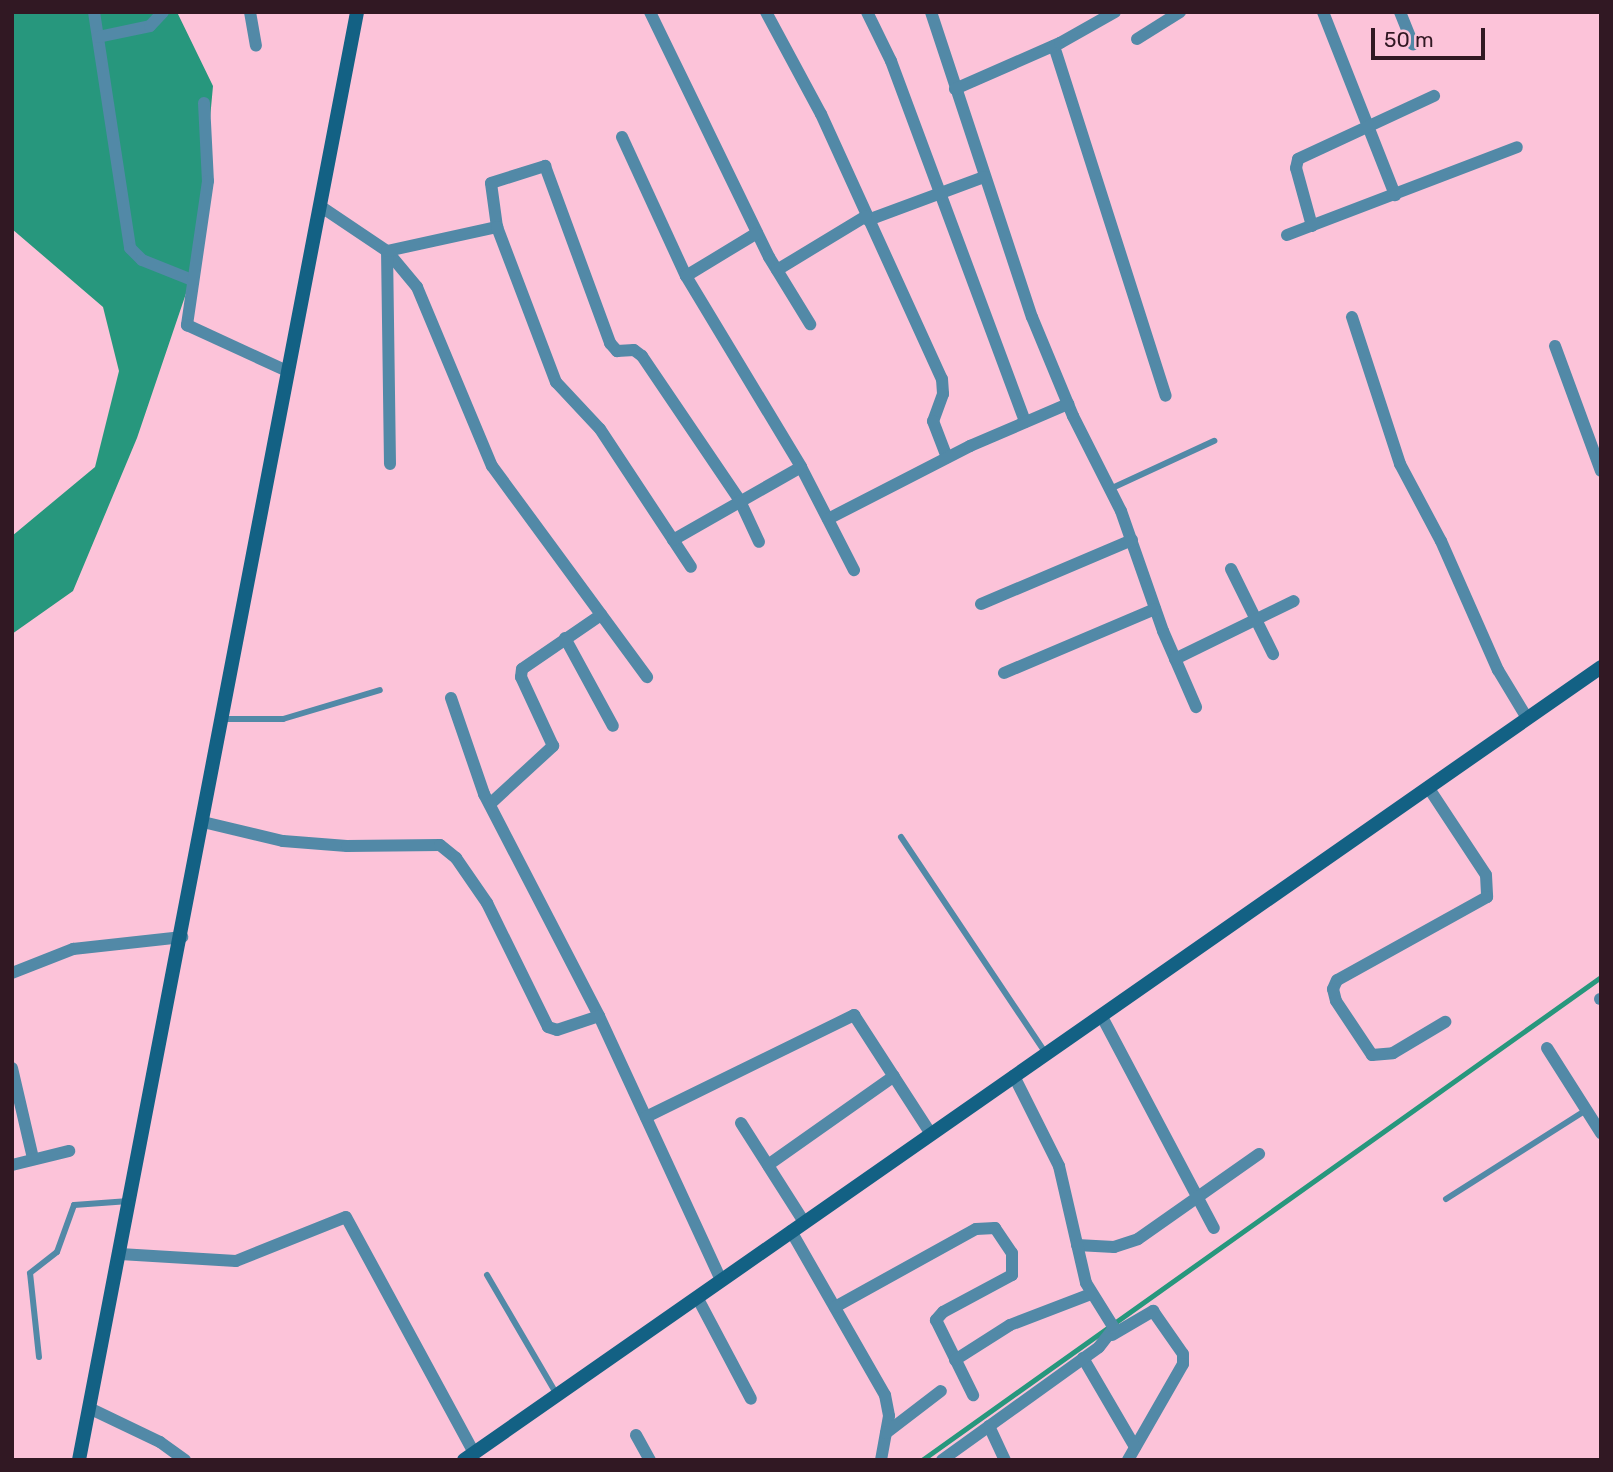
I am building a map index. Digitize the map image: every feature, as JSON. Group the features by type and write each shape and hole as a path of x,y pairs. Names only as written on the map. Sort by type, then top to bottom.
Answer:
{"street":[{"path":"94,12 130,248 142,260 192,280"},
{"path":"98,37 150,26 163,12"},
{"path":"250,12 256,45"},
{"path":"79,1460 182,937 285,370 357,12"},
{"path":"650,12 757,233 810,324"},
{"path":"766,12 821,114 942,379 943,394 933,421 947,457"},
{"path":"867,12 891,61 942,192 1025,422"},
{"path":"931,12 984,177 1068,404 1132,540 1155,609 1196,707"},
{"path":"955,89 1054,46 1115,12"},
{"path":"1137,38 1180,12"},
{"path":"1323,12 1370,125 1395,195"},
{"path":"1401,12 1413,45"},
{"path":"1054,46 1166,396"},
{"path":"1312,226 1296,161 1434,96"},
{"path":"204,103 208,181 185,317 189,328 285,370"},
{"path":"622,137 686,276 802,467 854,570"},
{"path":"1287,236 1517,147"},
{"path":"691,567 600,429 556,382 497,227 491,183 545,166 610,343 617,351 634,350 642,356 740,500 759,542"},
{"path":"777,270 867,218 984,177"},
{"path":"320,206 387,251 425,302 492,466 648,677"},
{"path":"387,251 497,227"},
{"path":"686,276 757,233"},
{"path":"387,251 390,464"},
{"path":"1352,317 1401,464 1441,541 1487,648 1527,718"},
{"path":"1555,346 1601,471"},
{"path":"828,519 947,457 1068,404"},
{"path":"674,540 802,467"},
{"path":"981,604 1132,540"},
{"path":"1231,569 1273,654"},
{"path":"1175,659 1294,601"},
{"path":"1004,673 1155,609"},
{"path":"490,804 552,749 520,673 565,638 601,615"},
{"path":"565,638 613,726"},
{"path":"120,1254 236,1261 346,1217 469,1456 1601,667"},
{"path":"451,698 490,804 599,1016 721,1280"},
{"path":"1428,787 1486,876 1487,897 1337,980 1333,989 1336,1001 1372,1055 1393,1053 1445,1022"},
{"path":"203,822 283,841 347,846 440,845 456,858 488,904 548,1027 557,1030 599,1016"},
{"path":"12,973 73,949 182,937"},
{"path":"1101,1015 1214,1228"},
{"path":"646,1117 852,1016 861,1022 931,1134"},
{"path":"1546,1048 1601,1133"},
{"path":"12,1068 33,1158"},
{"path":"768,1166 894,1076"},
{"path":"1014,1076 1056,1156 1091,1294 1111,1327"},
{"path":"741,1123 804,1222"},
{"path":"12,1165 69,1151"},
{"path":"1077,1245 1125,1246 1259,1154"},
{"path":"835,1307 976,1229 995,1228 1012,1253 1014,1269 1008,1279 938,1315 937,1326 973,1395"},
{"path":"791,1231 885,1395 887,1433 881,1460"},
{"path":"955,1360 1010,1325 1091,1294"},
{"path":"697,1297 751,1399"},
{"path":"942,1460 1083,1358 1111,1327 1153,1311 1183,1354 1183,1364 1128,1460"},
{"path":"1083,1358 1135,1447"},
{"path":"887,1433 941,1391"},
{"path":"89,1408 160,1442 185,1460"},
{"path":"989,1426 1005,1460"},
{"path":"636,1435 650,1460"}],"lane":[{"path":"1110,489 1214,441"},
{"path":"222,719 284,719 380,690"},
{"path":"901,837 1046,1054"},
{"path":"1446,1199 1586,1110"},
{"path":"39,1357 30,1273 57,1252 74,1205 131,1201"},
{"path":"487,1275 556,1395"}],"shaded area":[{"path":"12,12 177,12 213,86 197,261 137,438 73,591 12,634 12,536 95,467 119,371 103,307 12,229"}],"waterway":[{"path":"922,1460 1601,977"}]}
